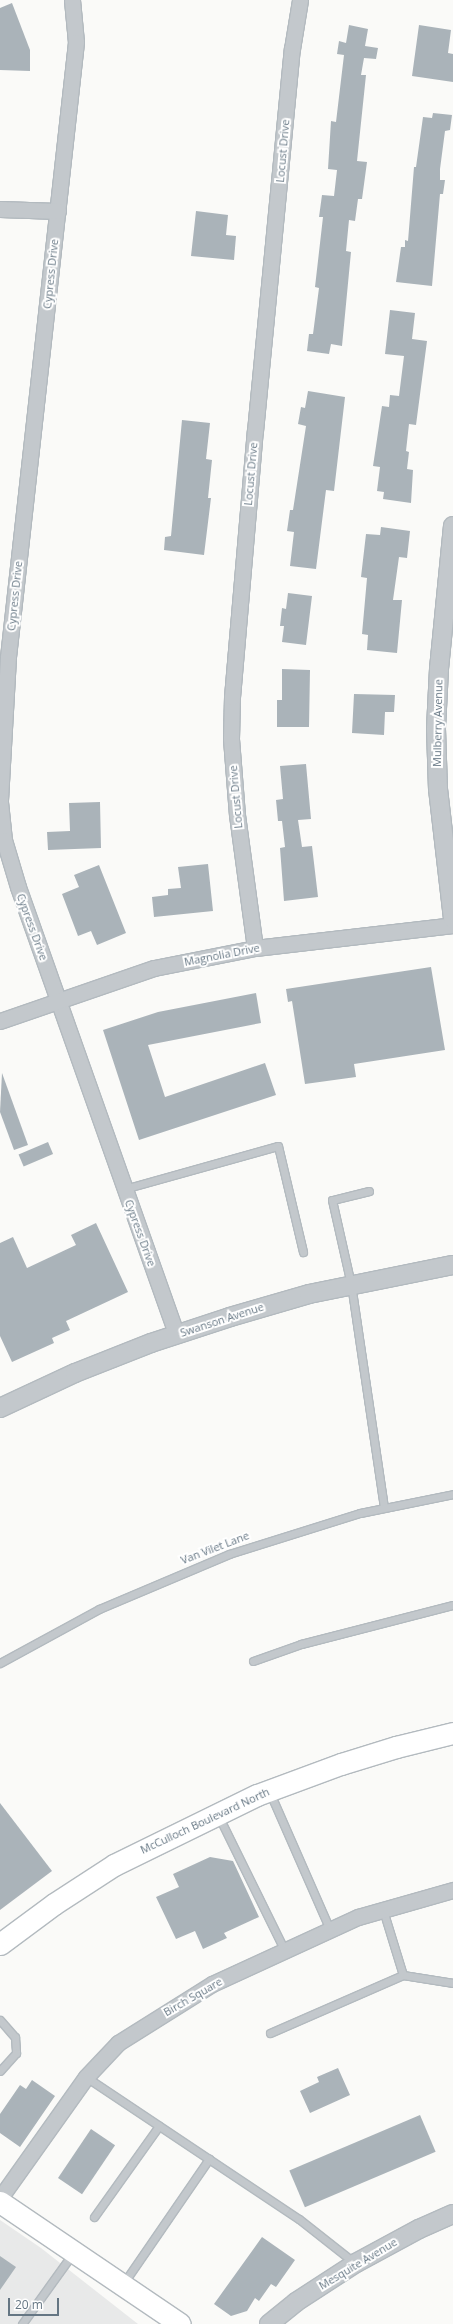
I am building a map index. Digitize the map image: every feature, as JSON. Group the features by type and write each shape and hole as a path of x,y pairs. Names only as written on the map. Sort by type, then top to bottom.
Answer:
{"main road":[{"name":"McCulloch Boulevard North","path":"0,1944 54,1904 114,1865 269,1790 368,1755 453,1733"},
{"path":"0,2202 180,2324"}],"street":[{"name":"Cypress Drive","path":"72,0 76,42 58,211 4,657 0,802 4,840 18,887 176,1334"},
{"name":"Locust Drive","path":"255,948 237,815 231,738 232,697 254,431 292,49 300,0"},
{"path":"0,209 58,211"},
{"name":"Mulberry Avenue","path":"453,526 449,614 436,729 438,789 453,920"},
{"name":"Magnolia Drive","path":"0,1021 154,968 255,948 453,925"},
{"name":"Swanson Avenue","path":"0,1408 75,1373 176,1334 230,1316 351,1284 453,1265"},
{"name":"Birch Square","path":"0,2198 86,2077 124,2039 212,1984 358,1917 453,1890"},
{"name":"Mesquite Avenue","path":"269,2324 296,2302 356,2263 419,2229 453,2214"}],"lane":[{"path":"124,1189 278,1146 303,1252"},
{"path":"369,1191 332,1200 351,1284 384,1507"},
{"name":"Van Vilet Lane","path":"0,1663 99,1609 207,1562 315,1526 384,1507 453,1494"},
{"path":"253,1660 302,1644 453,1605"},
{"path":"269,1790 330,1930"},
{"path":"218,1814 285,1951"},
{"path":"382,1910 403,1975"},
{"path":"270,2033 403,1975 453,1983"},
{"path":"0,2020 15,2037 16,2053 0,2071"},
{"path":"86,2077 299,2219 356,2263"},
{"path":"94,2217 159,2126"},
{"path":"122,2285 209,2159"},
{"path":"22,2324 73,2252"}],"shaded area":[{"path":"0,2220 41,2248 138,2324 0,2324"}],"building":[{"path":"12,3 30,50 30,71 0,70 0,8"},
{"path":"349,25 368,29 365,46 378,48 376,59 364,58 361,75 366,75 357,161 367,162 362,199 358,199 355,221 349,220 346,251 351,252 342,346 331,344 329,354 307,351 309,334 313,334 319,288 315,287 323,217 319,217 322,195 334,196 337,170 328,169 331,121 336,122 344,55 337,54 339,41 346,43"},
{"path":"419,25 451,30 448,53 453,54 453,82 412,76"},
{"path":"433,113 452,115 450,130 445,131 440,169 440,180 445,180 443,194 440,194 432,286 396,282 401,247 405,247 405,240 408,241 414,167 416,167 423,117 432,118"},
{"path":"196,211 228,215 226,235 236,236 234,260 191,256"},
{"path":"390,310 415,313 412,339 427,341 416,425 409,424 406,451 409,452 407,469 413,470 411,503 383,499 384,492 377,491 380,467 373,466 382,406 389,407 390,395 399,396 404,356 385,354"},
{"path":"308,391 345,397 334,491 326,490 316,569 290,566 294,532 287,531 290,510 293,510 306,426 298,424 301,407 305,408"},
{"path":"182,420 210,423 206,459 212,460 208,498 211,498 204,555 164,550 165,537 171,536"},
{"path":"381,527 410,531 407,558 399,557 393,600 402,600 397,653 367,650 368,635 362,634 367,578 361,577 366,534 380,535"},
{"path":"288,593 312,596 306,645 282,642 284,626 280,626 282,608 286,609"},
{"path":"282,669 310,670 309,727 277,727 277,700 282,700"},
{"path":"354,694 395,695 394,712 385,712 384,735 352,733"},
{"path":"306,764 311,819 298,820 302,847 312,846 318,897 284,901 280,848 285,847 282,821 278,821 276,800 283,799 280,766"},
{"path":"100,802 101,848 48,850 47,832 70,831 69,803"},
{"path":"208,864 213,911 154,917 152,897 168,895 168,889 181,888 178,867"},
{"path":"99,865 126,933 97,945 91,931 78,936 62,894 79,887 74,875"},
{"path":"431,967 445,1050 354,1064 356,1077 305,1084 292,1001 288,1002 286,989"},
{"path":"256,993 261,1023 148,1045 165,1097 265,1063 276,1095 139,1140 103,1030 158,1012"},
{"path":"2,1073 28,1145 14,1150 0,1112"},
{"path":"48,1142 53,1154 24,1166 19,1155"},
{"path":"96,1223 128,1292 66,1321 70,1330 52,1338 54,1343 12,1362 0,1336 0,1243 13,1237 27,1268 76,1245 71,1235"},
{"path":"0,1803 52,1871 0,1910"},
{"path":"210,1857 233,1861 259,1917 224,1933 227,1938 203,1949 195,1931 176,1939 156,1897 179,1887 173,1874"},
{"path":"338,2068 350,2095 310,2113 300,2091 319,2082 317,2077"},
{"path":"32,2080 55,2096 20,2147 0,2133 0,2114 20,2085 26,2089"},
{"path":"420,2115 436,2152 305,2207 289,2170"},
{"path":"91,2129 115,2145 82,2194 58,2178"},
{"path":"262,2237 295,2260 276,2287 271,2284 259,2301 255,2298 247,2311 231,2316 214,2304"},
{"path":"0,2256 16,2267 0,2290"}]}
